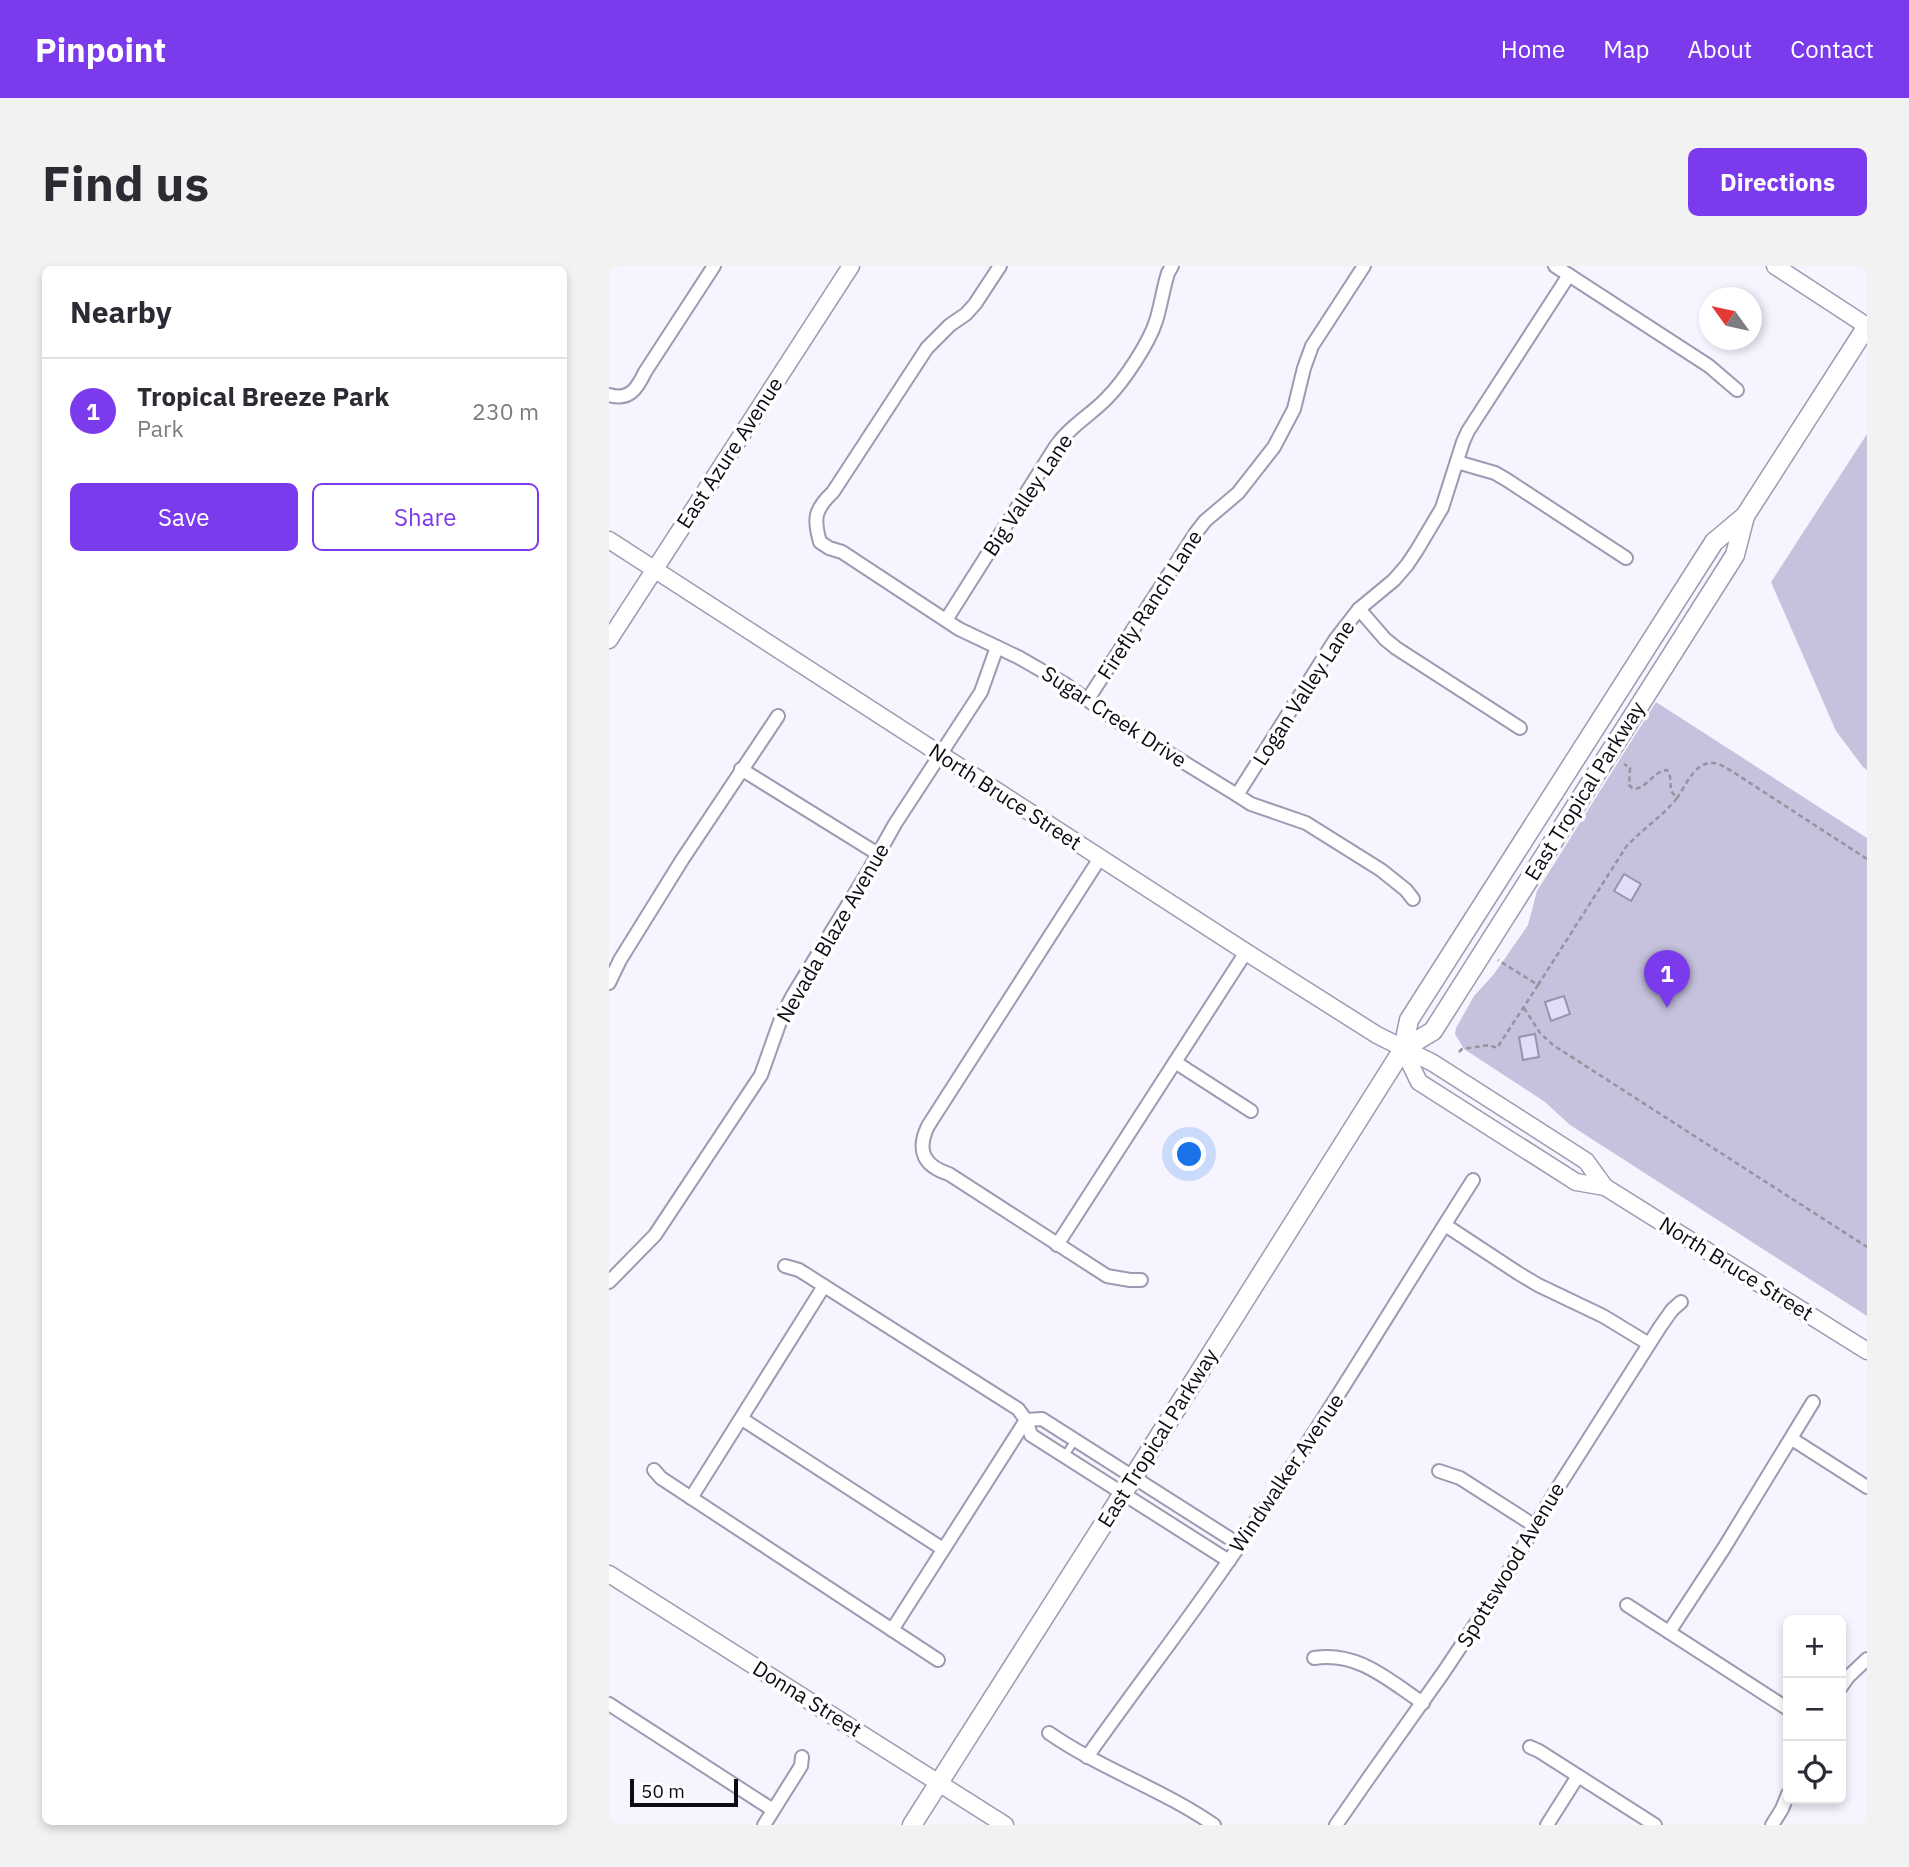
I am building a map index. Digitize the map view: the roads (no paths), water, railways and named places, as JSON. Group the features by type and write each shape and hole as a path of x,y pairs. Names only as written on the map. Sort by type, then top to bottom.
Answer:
{"main road":[{"name":"East Tropical Parkway","path":"912,1825 1403,1049 1409,1020 1714,542 1745,516 1867,326"},
{"name":"East Tropical Parkway","path":"1403,1049 1433,1031 1735,555 1745,516"}],"street":[{"path":"614,396 631,394 639,386 645,372 714,266"},
{"name":"East Azure Avenue","path":"609,640 851,266"},
{"name":"Sugar Creek Drive","path":"1000,266 966,314 950,324 926,348 833,492 818,509 816,517 820,542 842,552 959,629 1038,667 1121,723 1251,804 1306,823 1381,870 1413,899"},
{"name":"Big Valley Lane","path":"946,620 1065,433 1106,400 1119,385 1155,323 1172,266"},
{"name":"Firefly Ranch Lane","path":"1088,699 1195,534 1205,521 1238,493 1274,447 1294,409 1312,346 1364,266"},
{"path":"1555,266 1709,366 1737,390"},
{"path":"1775,266 1867,326"},
{"name":"Logan Valley Lane","path":"1237,795 1335,640 1359,609 1394,580 1407,565 1443,508 1462,442 1468,431 1569,275"},
{"path":"1457,462 1495,473 1626,558"},
{"name":"North Bruce Street","path":"609,541 1245,952 1377,1035 1433,1063 1586,1161 1605,1187 1867,1351"},
{"path":"1359,609 1396,648 1520,728"},
{"name":"Nevada Blaze Avenue","path":"609,1282 655,1235 761,1075 782,1016 793,995 895,824 981,692 997,647"},
{"path":"609,983 619,960 649,912 778,716"},
{"path":"741,769 878,854"},
{"path":"1100,858 928,1126 921,1147 932,1166 949,1174 1107,1276 1141,1280"},
{"path":"1056,1245 1245,952"},
{"name":"North Bruce Street","path":"1403,1049 1419,1082 1576,1182 1605,1187"},
{"path":"1175,1062 1251,1111"},
{"name":"Windwalker Avenue","path":"1087,1757 1240,1545 1344,1388 1473,1180"},
{"path":"1445,1225 1538,1285 1603,1316 1649,1344"},
{"path":"785,1266 799,1270 1018,1409 1026,1420 1031,1435 1229,1561"},
{"path":"691,1498 824,1286"},
{"name":"Spottswood Avenue","path":"1336,1825 1423,1703 1491,1601 1649,1344 1672,1310 1681,1302"},
{"path":"1669,1632 1813,1402"},
{"path":"742,1419 943,1549"},
{"path":"1026,1420 1042,1419 1240,1545"},
{"path":"892,1630 1026,1420"},
{"path":"1792,1439 1867,1487"},
{"path":"654,1470 661,1478 938,1660"},
{"path":"1439,1471 1460,1478 1535,1527"},
{"name":"Donna Street","path":"609,1574 1005,1825"},
{"path":"1627,1605 1783,1706"},
{"path":"1314,1658 1328,1656 1360,1662 1423,1703"},
{"path":"1846,1680 1867,1659"},
{"path":"609,1704 773,1810"},
{"path":"1049,1733 1087,1757 1192,1810 1215,1825"},
{"path":"1530,1747 1655,1825"},
{"path":"764,1825 801,1766 802,1757"},
{"path":"1547,1825 1578,1776"},
{"path":"1772,1825 1783,1804"}],"lane":[{"path":"1064,1457 1075,1440"},
{"path":"1195,1539 1206,1523"}],"place":[{"name":"Tropical Breeze Park","path":"1667,1008"}]}
